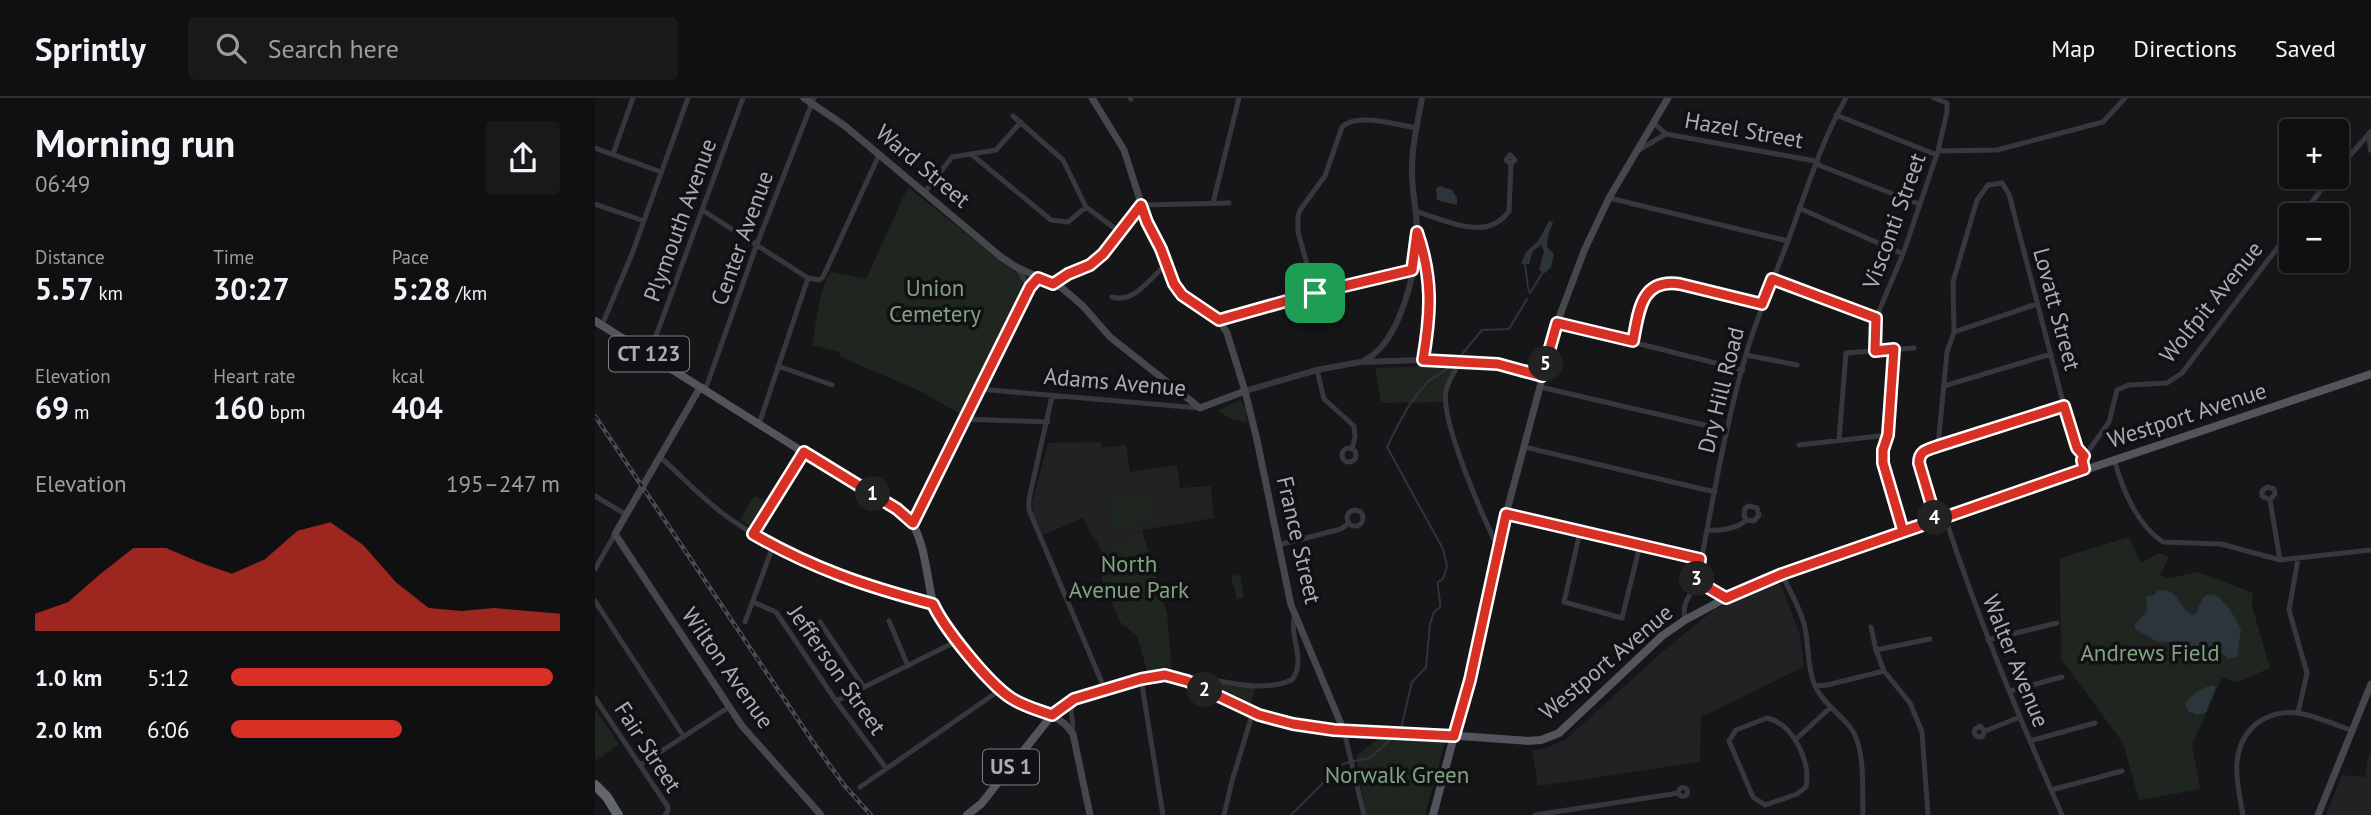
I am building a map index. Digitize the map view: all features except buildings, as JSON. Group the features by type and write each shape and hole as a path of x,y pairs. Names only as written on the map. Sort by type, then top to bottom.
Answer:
{"highway":[{"path":"595,786 612,815"},
{"path":"595,786 607,797 618,815"}],"main road":[{"name":"Ward Street","path":"804,98 813,101 1016,267 1062,288 1083,306 1110,337 1200,408"},
{"path":"1092,98 1125,150 1141,205 1174,284 1182,295 1219,320"},
{"path":"1433,815 1470,680 1506,514 1557,323 1587,244 1609,198 1667,98"},
{"name":"France Street","path":"1219,320 1227,333 1245,391 1287,591 1344,731"},
{"name":"CT 123","path":"599,323 897,509 913,523"},
{"name":"Westport Avenue","path":"1454,736 1528,741 1541,740 1559,733 1662,636 1726,598 1782,574 1903,531 2371,374"},
{"path":"615,534 702,388"},
{"name":"Adams Avenue","path":"1200,408 1245,391"},
{"path":"913,523 933,604 940,620 1000,690 1018,702 1052,715 1072,732 1090,815"},
{"name":"Wilton Avenue","path":"615,534 729,707 761,748 821,815"},
{"name":"US 1","path":"967,815 984,800 1052,715 1074,699 1141,679 1165,675 1187,681 1253,712 1293,724 1344,731 1454,736"},
{"path":"2318,815 2371,684"}],"street":[{"path":"613,154 633,98"},
{"path":"599,323 644,220 688,98"},
{"name":"Plymouth Avenue","path":"649,355 743,98"},
{"path":"1213,203 1239,98"},
{"path":"1422,98 1412,169 1417,232 1429,277 1430,319 1423,360"},
{"name":"Dry Hill Road","path":"1685,620 1685,600 1697,581 1726,430 1746,355 1815,160 1846,98"},
{"name":"Visconti Street","path":"1875,351 1876,318 1903,254 1938,153 1947,103 1934,98"},
{"path":"1836,115 1938,153 1997,150 2103,122 2125,98"},
{"name":"Center Avenue","path":"702,388 707,385 757,244 813,101"},
{"path":"1013,116 1063,160 1086,207 1121,233"},
{"path":"1315,293 1298,232 1298,217 1300,210 1325,176 1342,127 1347,121 1361,120 1417,128"},
{"path":"925,192 952,158 996,150 1021,122"},
{"name":"Hazel Street","path":"1653,122 1666,134 1815,160 1821,166 1919,204"},
{"path":"2370,133 2371,150"},
{"path":"2349,156 2370,133"},
{"name":"Hazel Street","path":"1637,151 1666,134"},
{"path":"595,148 661,172"},
{"path":"971,154 1051,220 1067,222 1086,207"},
{"path":"702,210 808,278 817,281 823,277 879,155"},
{"path":"1415,211 1479,229 1496,224 1504,219 1509,211 1511,164"},
{"name":"Lovatt Street","path":"1954,332 1953,282 1977,200 1988,185 2002,183 2009,194 2064,406 2077,448 2084,456"},
{"path":"2311,203 2322,189"},
{"path":"1609,198 1788,241"},
{"path":"1053,284 1090,265 1121,233 1141,205 1229,203"},
{"path":"595,204 644,220"},
{"path":"1799,208 1903,254"},
{"path":"1360,362 1384,346 1406,301 1417,232"},
{"name":"Wolfpit Avenue","path":"2084,456 2109,422 2117,390 2129,385 2167,383 2182,373 2279,246"},
{"path":"1112,297 1130,297 1167,264"},
{"name":"Ward Street","path":"1016,267 1030,287"},
{"path":"1219,320 1412,270"},
{"path":"759,424 808,278"},
{"path":"913,523 1030,287 1038,278"},
{"path":"1772,279 1876,318"},
{"path":"1633,341 1644,296 1658,285 1669,282 1680,284 1762,304"},
{"path":"2037,304 1954,332 1947,352 1938,446 2064,406"},
{"path":"1557,323 1743,370"},
{"path":"1839,440 1846,353 1914,348"},
{"path":"1894,349 1888,435 1883,450 1883,463 1903,531"},
{"path":"1944,386 2051,354"},
{"path":"1746,355 1797,365"},
{"path":"1245,391 1317,370 1360,362 1423,360 1498,364 1542,376"},
{"path":"1457,362 1446,391 1448,418 1483,517 1499,549"},
{"path":"778,366 832,385"},
{"path":"1317,370 1324,399 1354,426 1352,449"},
{"path":"1540,387 1726,430"},
{"name":"Adams Avenue","path":"979,388 1200,408"},
{"path":"1052,396 1029,499 1029,510 1105,690"},
{"path":"964,419 1048,422"},
{"path":"1799,445 1888,435"},
{"name":"Walter Avenue","path":"1938,446 1921,452 1919,463 1988,640 2062,815"},
{"path":"1524,447 1715,492"},
{"path":"753,534 804,452"},
{"path":"2084,456 2084,469"},
{"path":"660,457 727,517 773,546 872,588 933,604"},
{"path":"2114,459 2136,510 2147,528 2163,542 2221,544 2280,560 2371,550"},
{"path":"595,496 625,514"},
{"path":"2270,500 2280,560"},
{"path":"1506,514 1700,559"},
{"path":"1707,530 1725,530 1747,520"},
{"path":"1278,545 1341,529 1349,523"},
{"path":"1580,532 1564,603 1622,618 1640,545"},
{"path":"595,569 615,534"},
{"path":"745,622 773,546"},
{"path":"2298,559 2289,610 2307,673 2298,713"},
{"path":"1782,574 1804,625 1815,686 1858,739 1863,815"},
{"path":"1697,581 1726,598"},
{"path":"595,600 684,737"},
{"name":"Jefferson Street","path":"753,602 776,612 886,768"},
{"path":"1165,675 1198,676 1267,687 1292,680 1299,662 1293,628 1295,614"},
{"path":"889,621 908,666"},
{"path":"820,622 863,686"},
{"path":"1988,640 2057,623"},
{"path":"1871,627 1884,670 1910,703 1922,732 1928,815"},
{"path":"1876,650 1930,639"},
{"path":"837,701 957,641"},
{"path":"1815,686 1884,670"},
{"path":"2010,691 2062,677"},
{"path":"1141,679 1163,815"},
{"path":"860,787 1000,690"},
{"name":"Fair Street","path":"595,698 668,807 665,815"},
{"path":"1072,732 1074,726 1071,706 1074,699"},
{"path":"640,765 729,707"},
{"path":"1795,740 1831,707"},
{"path":"1224,815 1253,712"},
{"path":"2243,815 2236,760 2240,744 2249,731 2270,716 2298,713 2353,731"},
{"path":"1985,731 2020,717"},
{"path":"1767,718 1775,720 1795,740 1804,757 1806,787 1773,804 1758,802 1753,797 1730,747 1731,736 1736,730 1767,718"},
{"path":"2030,741 2095,723"},
{"path":"1344,731 1364,815"},
{"path":"2051,790 2122,771"},
{"path":"1535,815 1679,793"}],"shaded area":[{"path":"1440,186 1452,190 1457,198 1457,205 1437,200 1436,189"},
{"path":"1549,221 1553,222 1547,247 1554,254 1551,267 1545,273 1539,270 1544,251 1541,245 1533,251 1529,264 1521,264 1526,252 1538,241"},
{"path":"1101,442 1102,448 1126,445 1130,472 1177,465 1180,488 1211,486 1214,518 1142,530 1103,553 1083,518 1043,535 1033,513 1032,503 1048,443"},
{"path":"1777,584 1781,585 1800,635 1804,667 1701,717 1700,762 1538,786 1532,750 1543,749 1565,740 1660,654 1715,609"},
{"path":"2166,590 2193,615 2197,613 2201,601 2207,595 2220,598 2241,629 2237,657 2229,659 2216,649 2202,662 2196,662 2181,645 2158,642 2135,629 2135,624 2147,611 2146,597"},
{"path":"2213,685 2216,687 2206,712 2197,715 2188,711 2185,704 2190,697"},
{"path":"2369,753 2371,815 2326,815 2342,775 2365,777"}],"green space":[{"name":"Union Cemetery","path":"908,187 1021,277 1025,284 960,414 920,391 841,357 840,352 812,345 821,295 828,277 832,272 866,279"},
{"path":"1451,365 1453,370 1444,402 1381,403 1375,368"},
{"path":"1241,401 1246,409 1247,422 1233,420 1218,411"},
{"path":"1148,493 1153,521 1112,528 1108,499"},
{"path":"754,496 767,502 751,527 740,520"},
{"name":"North Avenue Park","path":"1142,530 1167,614 1172,668 1147,671 1137,636 1120,622 1102,580 1103,553"},
{"name":"Andrews Field","path":"2129,537 2141,563 2159,553 2169,557 2160,575 2169,578 2198,572 2253,593 2252,606 2270,668 2237,682 2222,678 2192,745 2200,789 2139,800 2123,743 2061,659 2060,558"},
{"path":"1240,575 1244,598 1237,599 1231,576"},
{"path":"1195,679 1255,688 1250,706 1198,682"},
{"path":"595,709 619,744 596,761 595,759"},
{"name":"Norwalk Green","path":"1380,737 1426,738 1445,742 1425,815 1366,815 1356,756"}],"waterway":[{"path":"1525,263 1530,292"},
{"path":"1530,293 1543,272"},
{"path":"1458,359 1482,330 1509,329 1527,299"},
{"path":"1401,728 1412,682 1426,667 1430,624 1434,612 1440,607 1438,582 1443,579 1447,566 1443,549 1387,447 1404,414 1421,390 1454,363"},
{"path":"1354,761 1370,758 1395,735"},
{"path":"1291,815 1341,765 1349,762"}],"railway":[{"path":"595,416 813,742 844,785 871,815"}],"route":[{"path":"1141,205 1174,284 1182,295 1219,320 1315,293 1412,270 1417,232 1429,277 1430,319 1423,360 1498,364 1542,376 1557,323 1633,341 1644,296 1658,285 1669,282 1680,284 1762,304 1772,279 1876,318 1875,351 1894,349 1888,435 1883,450 1883,463 1903,531 1936,520 1919,457 1921,452 1938,446 2064,406 2077,448 2084,456 2084,469 1782,574 1726,598 1697,581 1700,559 1506,514 1470,680 1454,736 1334,730 1293,724 1259,715 1187,681 1165,675 1155,675 1074,699 1052,715 1018,702 1000,690 946,628 933,604 872,588 826,571 753,534 804,452 897,509 913,523 1030,287 1038,278 1053,284 1090,265 1121,233 1141,205"}]}
